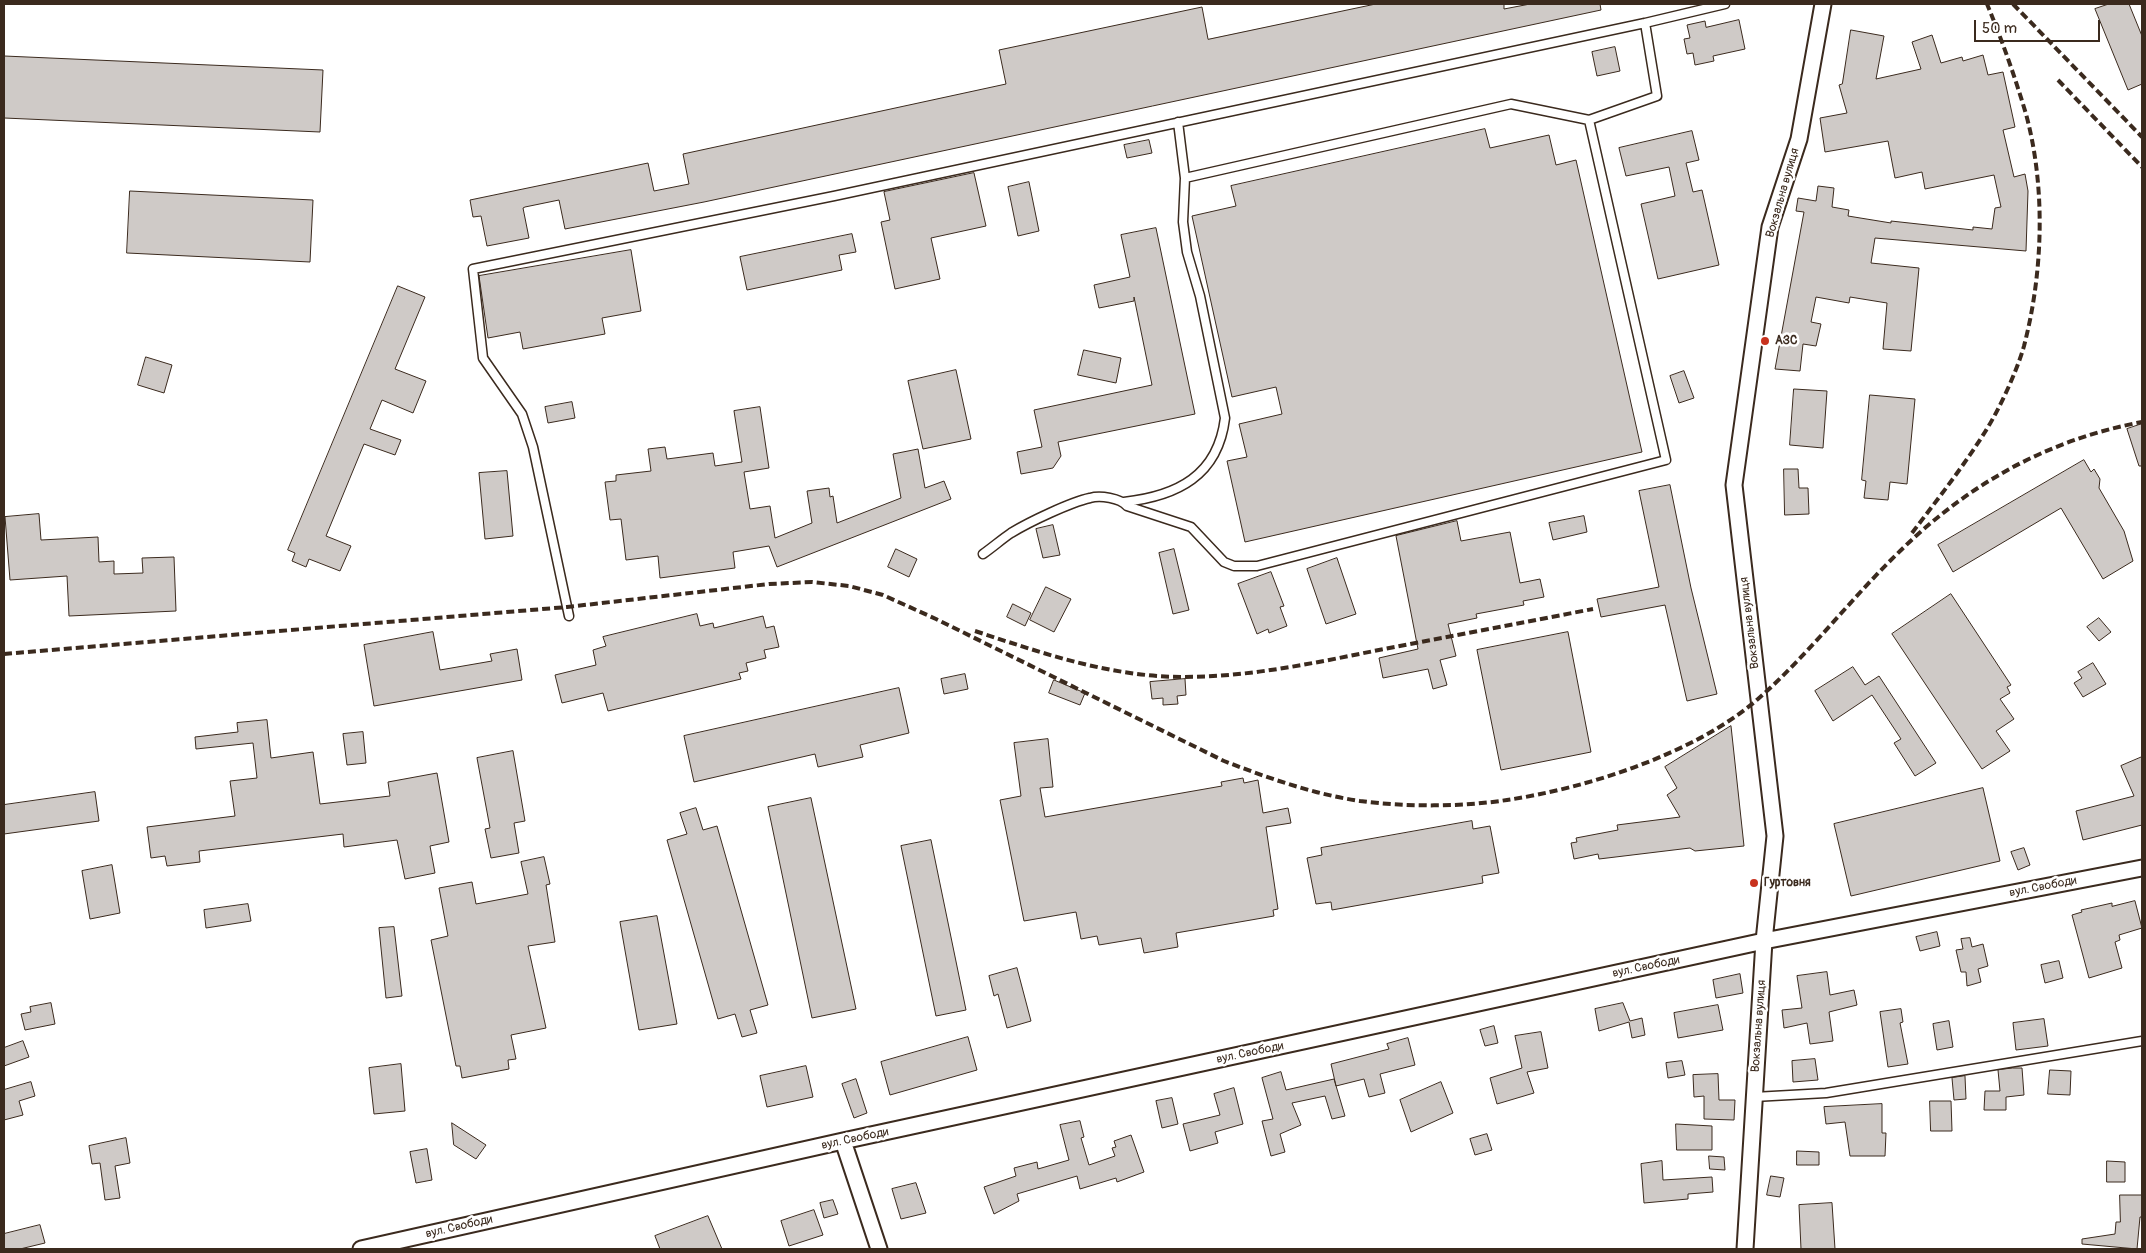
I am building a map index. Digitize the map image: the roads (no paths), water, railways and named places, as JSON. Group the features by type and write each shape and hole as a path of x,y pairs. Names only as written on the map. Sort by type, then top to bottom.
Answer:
{"street":[{"name":"Вокзальна вулиця","path":"1745,1249 1764,941 1775,836 1734,485 1770,227 1799,139 1823,4"},
{"name":"вул. Свободи","path":"361,1249 843,1141 1764,941 2142,868"},
{"path":"843,1141 879,1249"}],"lane":[{"path":"569,616 533,447 522,414 483,358 473,269 844,194 1645,23 1725,4"},
{"path":"1185,178 1511,104 1589,120 1658,96 1645,23"},
{"path":"1124,502 1127,506 1191,527 1224,562 1243,568 1277,562 1666,460 1589,120"},
{"path":"983,554 1012,532 1092,497 1124,502 1145,500 1166,494 1185,485 1210,462 1223,432 1225,418 1200,296 1187,252 1183,222 1185,178 1178,122"},
{"path":"1754,1097 1826,1093 2142,1041"}],"railway":[{"path":"1912,533 1968,458 2002,402 2024,346 2035,289 2040,230 2037,171 2026,114 1987,4"},
{"path":"2013,4 2142,137"},
{"path":"2058,80 2142,167"},
{"path":"4,654 567,607 769,584 812,582 849,586 883,595 936,619 1224,761 1274,779 1342,798 1377,803 1434,805 1490,802 1572,787 1606,777 1673,752 1704,736 1733,718 1758,699 1922,530 1979,487 2009,469 2040,454 2107,430 2142,422"},
{"path":"975,631 1087,665 1157,676 1184,677 1267,671 1593,609"}],"place":[{"name":"АЗС","path":"1765,341"},
{"name":"Гуртовня","path":"1754,883"}]}
